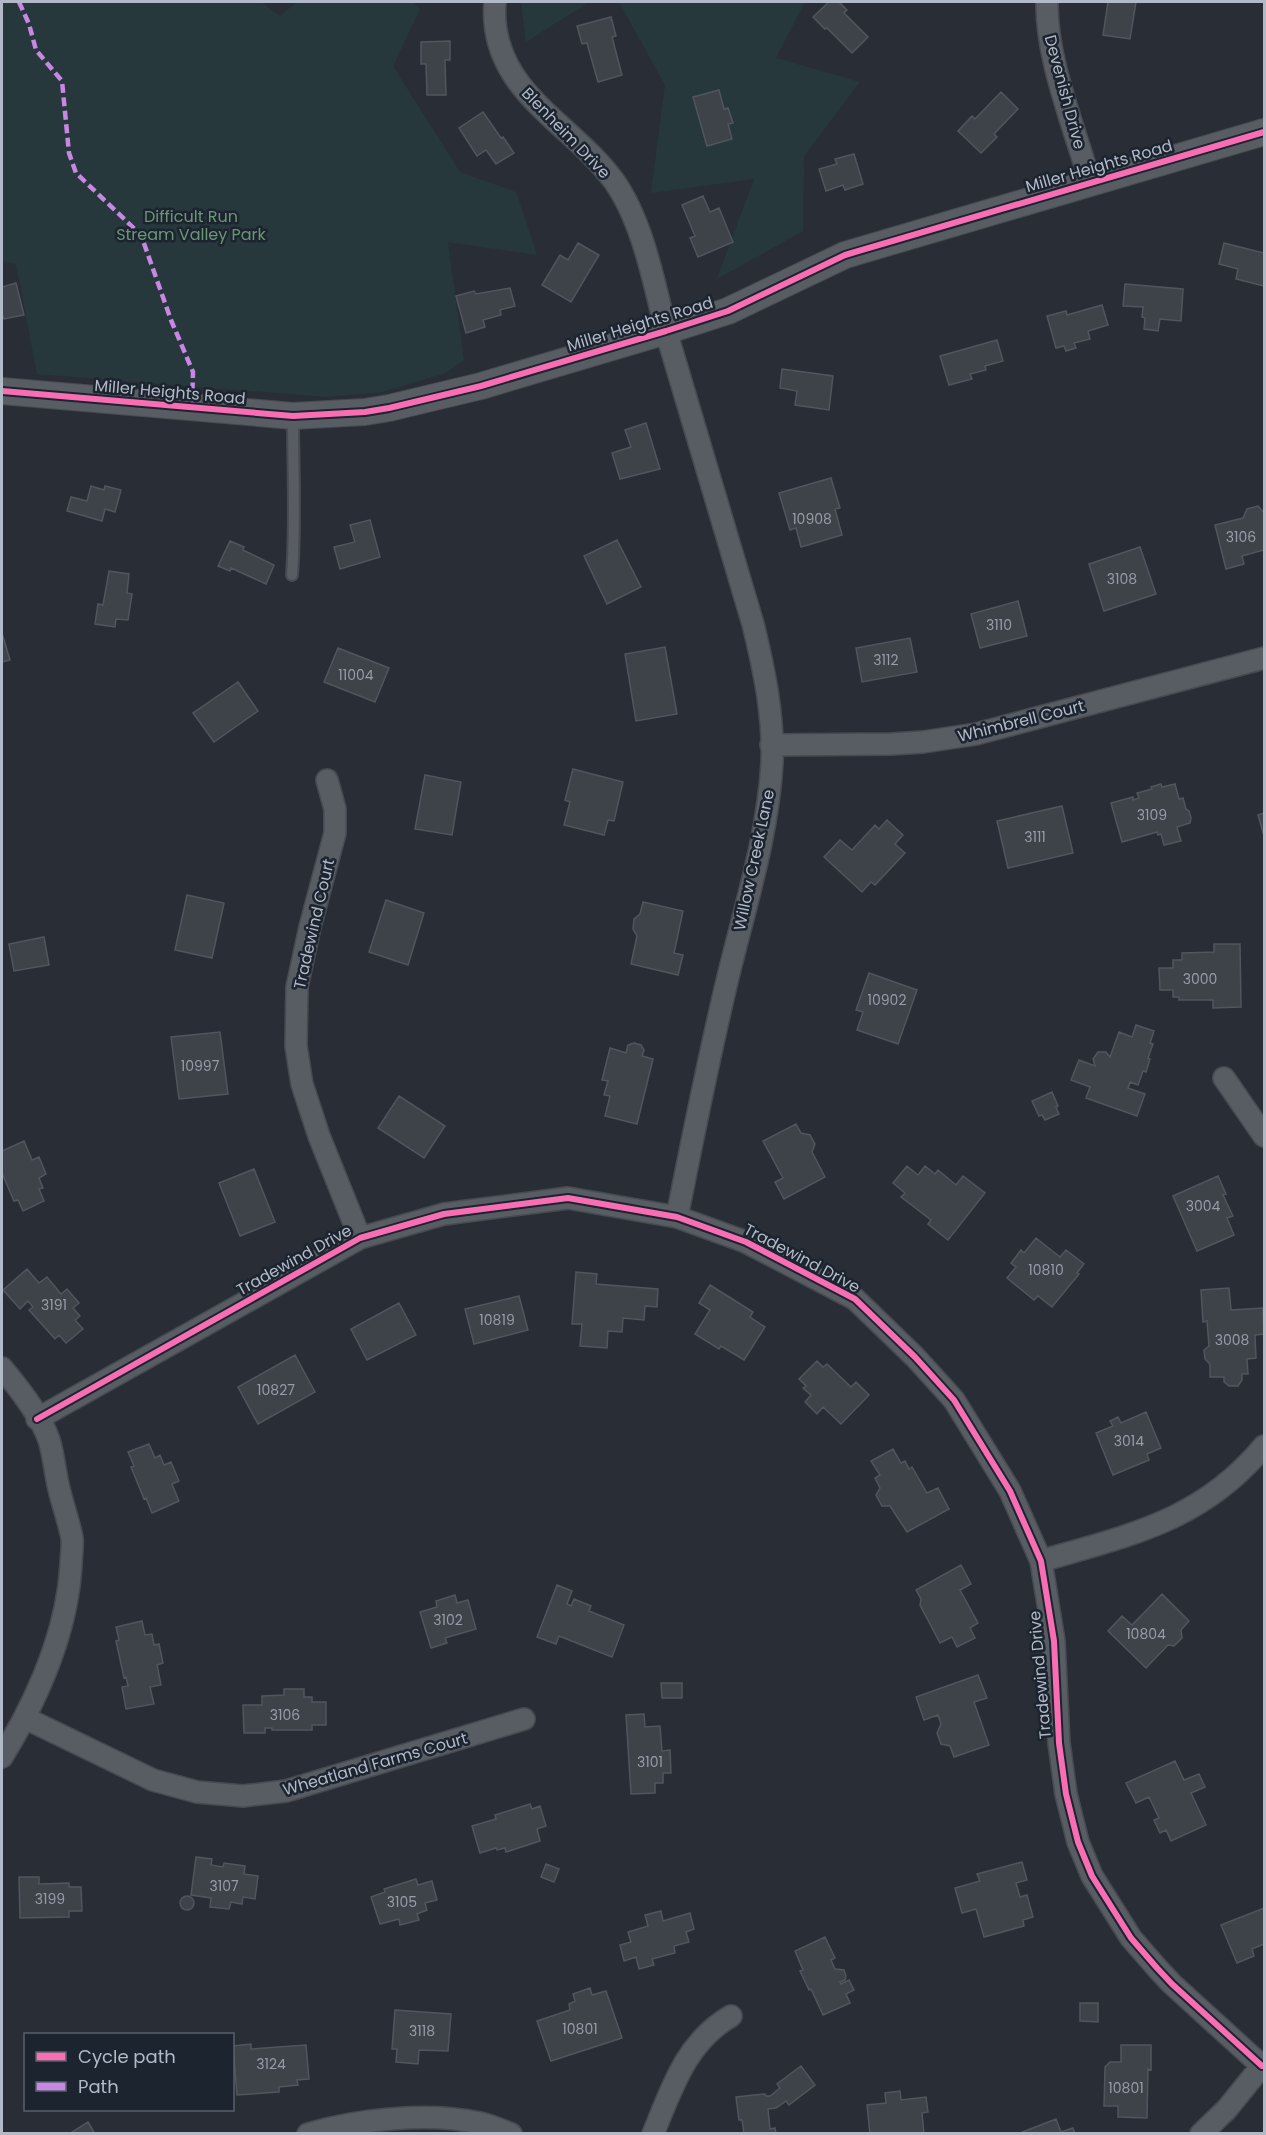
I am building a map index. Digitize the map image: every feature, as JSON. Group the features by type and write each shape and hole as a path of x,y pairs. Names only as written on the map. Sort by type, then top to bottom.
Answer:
{"street":[{"name":"Blenheim Drive","path":"495,2 497,35 504,59 512,73 526,94 614,181 628,205 636,223 656,288 666,331"},
{"name":"Devenish Drive","path":"1047,2 1047,26 1052,53 1090,182"},
{"name":"Miller Heights Road","path":"2,391 293,416 365,412 389,408 481,386 666,331 728,311 845,255 1264,132"},
{"name":"Willow Creek Lane","path":"666,331 753,624 763,666 770,713 772,762 767,810 712,1045 678,1217"},
{"name":"Whimbrell Court","path":"771,745 892,744 976,734 1264,658"},
{"name":"Tradewind Court","path":"327,780 335,809 335,833 297,987 296,1046 302,1084 319,1136 360,1238"},
{"path":"1224,1078 1264,1136"},
{"name":"Tradewind Drive","path":"38,1419 360,1238 444,1214 568,1198 678,1217 746,1242 855,1299 915,1357 954,1400 1010,1491 1041,1561 1054,1641 1059,1743 1066,1794 1078,1842 1092,1876 1131,1938 1156,1968 1263,2065"},
{"path":"2,1368 24,1394 48,1439 72,1539 70,1577 56,1641 25,1718 2,1756"},
{"path":"1041,1561 1131,1535 1172,1520 1217,1492 1240,1473 1264,1446"},
{"name":"Wheatland Farms Court","path":"25,1718 153,1780 197,1792 243,1796 286,1791 524,1719"},
{"path":"653,2133 688,2055 714,2026 731,2016"},
{"path":"1201,2133 1227,2109 1263,2065"},
{"path":"308,2133 370,2121 429,2118 480,2123 511,2133"}],"lane":[{"path":"292,575 296,531 293,416"}],"green space":[{"name":"Difficult Run Stream Valley Park","path":"2,2 261,2 280,16 297,2 413,2 420,9 393,66 460,172 516,192 537,255 448,242 464,360 446,373 382,392 325,397 37,374 16,264 2,261"},
{"path":"521,2 589,2 526,42"},
{"path":"619,2 805,2 776,58 860,82 804,156 803,231 717,279 754,179 651,193 665,85"}],"building":[{"path":"829,2 839,2 847,10 844,13 868,37 852,53 813,17"},
{"path":"1108,2 1136,2 1130,39 1103,35"},
{"path":"611,17 616,36 612,37 622,75 598,82 587,43 582,44 577,26"},
{"path":"450,41 450,60 445,60 446,95 427,95 426,64 421,64 421,42"},
{"path":"719,90 724,109 728,108 733,123 728,124 732,139 707,146 693,97"},
{"path":"1001,92 1018,109 994,134 997,137 981,153 958,131 972,116 975,119"},
{"path":"483,112 514,153 496,164 486,150 477,156 459,128"},
{"path":"854,154 863,184 845,190 843,185 826,191 819,169 837,164 835,159"},
{"path":"703,196 710,212 719,208 733,242 698,257 690,238 695,236 682,205"},
{"path":"578,243 599,255 571,302 542,285 560,255 568,260"},
{"path":"1224,243 1264,253 1264,286 1236,279 1238,269 1219,264"},
{"path":"16,283 24,315 4,319 2,287"},
{"path":"1125,284 1183,289 1181,321 1160,319 1158,331 1144,329 1143,307 1123,306"},
{"path":"510,288 515,306 500,310 501,315 483,320 485,327 466,333 456,296 474,291 476,294"},
{"path":"1102,305 1108,325 1088,331 1090,339 1074,343 1076,348 1066,351 1064,346 1056,348 1047,316 1066,311 1067,315"},
{"path":"997,340 1003,361 985,366 986,370 970,374 972,379 949,385 940,356"},
{"path":"782,369 833,376 829,410 795,405 797,391 780,388"},
{"path":"646,423 660,469 620,479 612,453 631,447 625,430"},
{"path":"831,478 840,508 835,509 842,535 801,547 796,528 790,530 779,493"},
{"path":"91,486 104,490 105,486 121,490 115,512 105,509 102,521 67,511 71,497 87,501"},
{"path":"1258,506 1264,513 1264,550 1242,556 1244,564 1226,569 1215,525 1243,518 1247,509"},
{"path":"370,520 380,557 340,569 334,547 355,542 350,525"},
{"path":"617,540 641,587 607,604 584,556"},
{"path":"230,541 274,565 266,584 231,568 230,571 218,566"},
{"path":"1140,547 1156,594 1104,611 1089,564"},
{"path":"109,571 129,574 127,593 132,594 128,620 116,619 115,627 95,624 98,604 103,605"},
{"path":"1018,601 1027,636 980,648 971,614"},
{"path":"2,633 10,660 2,662"},
{"path":"910,638 917,672 862,682 856,648"},
{"path":"665,647 677,714 636,721 625,654"},
{"path":"338,648 389,668 375,702 324,682"},
{"path":"238,682 258,711 214,742 193,713"},
{"path":"573,769 623,782 614,821 608,820 604,835 564,825 570,802 565,800"},
{"path":"425,775 461,782 452,835 415,829"},
{"path":"1161,784 1162,787 1175,784 1179,799 1183,798 1186,809 1189,811 1190,823 1177,827 1181,841 1164,845 1161,834 1158,835 1157,832 1122,842 1111,803 1133,797 1133,800 1139,798 1137,793"},
{"path":"1062,806 1073,853 1008,868 997,821"},
{"path":"1264,813 1264,836 1258,815"},
{"path":"887,820 903,835 895,844 905,853 875,885 871,882 862,892 824,857 840,840 852,850 875,825 879,829"},
{"path":"187,895 224,903 212,958 175,950"},
{"path":"386,900 424,913 408,965 369,952"},
{"path":"643,902 683,911 674,953 683,955 678,975 631,964 637,936 633,929 634,919 640,914"},
{"path":"44,937 49,965 14,971 9,944"},
{"path":"1214,944 1240,944 1241,1007 1213,1008 1213,1000 1179,1000 1179,997 1173,997 1173,990 1160,990 1159,968 1173,968 1173,960 1182,960 1182,953 1214,952"},
{"path":"869,973 917,990 898,1044 857,1030 863,1012 856,1010"},
{"path":"1136,1025 1154,1031 1146,1072 1143,1071 1138,1085 1130,1082 1128,1088 1145,1094 1137,1116 1086,1098 1090,1087 1071,1080 1079,1060 1095,1066 1093,1059 1098,1052 1106,1052 1110,1057 1119,1032 1132,1037"},
{"path":"220,1032 228,1094 179,1099 171,1037"},
{"path":"634,1043 641,1045 644,1050 642,1056 653,1059 637,1124 605,1116 610,1096 604,1095 608,1081 602,1080 610,1048 626,1053 628,1045"},
{"path":"1052,1092 1059,1114 1045,1120 1042,1115 1039,1116 1032,1101"},
{"path":"399,1096 445,1126 424,1158 378,1128"},
{"path":"796,1124 801,1133 810,1135 815,1144 812,1152 825,1177 784,1199 775,1182 783,1178 763,1141"},
{"path":"24,1141 32,1160 39,1157 46,1174 39,1178 43,1188 39,1189 44,1201 23,1211 18,1200 14,1201 2,1173 2,1151"},
{"path":"907,1166 918,1175 925,1166 935,1174 938,1170 956,1185 963,1176 985,1193 948,1240 928,1224 931,1220 901,1197 905,1193 893,1183"},
{"path":"254,1169 275,1222 240,1236 219,1183"},
{"path":"1218,1176 1226,1194 1223,1195 1233,1216 1227,1218 1234,1235 1197,1251 1173,1196"},
{"path":"1036,1238 1060,1257 1066,1250 1084,1264 1077,1273 1079,1274 1052,1307 1038,1296 1034,1300 1007,1278 1016,1267 1011,1263 1021,1250 1024,1253"},
{"path":"27,1269 39,1283 47,1277 61,1294 67,1289 79,1303 73,1308 80,1316 75,1320 83,1329 66,1343 59,1335 55,1339 29,1310 33,1307 28,1301 20,1309 3,1290"},
{"path":"576,1272 597,1274 596,1284 658,1289 657,1307 645,1306 644,1320 623,1318 622,1332 608,1331 607,1348 580,1346 582,1324 572,1324"},
{"path":"710,1285 753,1312 750,1317 765,1327 744,1360 721,1346 719,1349 695,1334 710,1310 699,1303"},
{"path":"1229,1288 1231,1310 1263,1308 1264,1334 1255,1335 1256,1358 1247,1359 1248,1374 1242,1374 1242,1380 1238,1386 1229,1386 1224,1382 1224,1377 1210,1377 1210,1364 1205,1359 1204,1350 1209,1346 1207,1321 1203,1322 1201,1290"},
{"path":"519,1296 528,1330 474,1344 465,1309"},
{"path":"399,1303 416,1335 367,1360 351,1329"},
{"path":"295,1355 315,1392 258,1424 238,1387"},
{"path":"817,1361 823,1367 827,1364 851,1387 856,1382 869,1395 841,1424 823,1407 817,1414 805,1402 811,1395 803,1388 806,1386 799,1379"},
{"path":"1146,1412 1161,1448 1147,1454 1149,1460 1113,1475 1096,1433 1113,1426 1110,1421 1118,1417 1121,1423"},
{"path":"149,1444 155,1458 160,1455 164,1465 171,1462 179,1481 172,1484 179,1501 152,1513 131,1467 134,1466 128,1452"},
{"path":"893,1449 901,1463 905,1461 909,1469 912,1467 927,1493 938,1488 949,1509 907,1532 890,1506 882,1506 876,1495 880,1488 875,1478 880,1475 871,1461"},
{"path":"961,1565 971,1584 960,1590 978,1623 970,1628 975,1638 957,1647 952,1637 940,1643 920,1605 921,1599 916,1590"},
{"path":"557,1585 572,1591 567,1604 571,1606 574,1599 591,1606 589,1611 624,1625 612,1657 559,1636 556,1644 537,1637"},
{"path":"1162,1594 1189,1621 1181,1630 1182,1638 1174,1646 1168,1645 1146,1668 1108,1631 1122,1616 1132,1625"},
{"path":"455,1595 457,1603 468,1600 476,1629 445,1638 447,1643 431,1648 420,1612 437,1607 436,1601"},
{"path":"142,1621 145,1635 152,1634 154,1645 159,1644 163,1663 157,1665 161,1685 150,1687 154,1704 126,1709 122,1687 128,1686 126,1677 124,1678 116,1641 119,1640 116,1627"},
{"path":"978,1675 987,1698 974,1702 989,1745 954,1757 950,1746 941,1744 937,1733 941,1724 938,1715 924,1720 916,1697"},
{"path":"661,1683 682,1683 682,1698 662,1698"},
{"path":"284,1689 304,1689 304,1697 312,1697 312,1702 326,1702 326,1725 312,1725 312,1730 265,1728 265,1733 244,1733 243,1705 262,1705 262,1696 284,1695"},
{"path":"644,1714 645,1727 660,1726 662,1751 670,1750 671,1773 663,1773 663,1783 655,1783 655,1793 631,1794 626,1715"},
{"path":"1175,1761 1184,1780 1199,1774 1205,1787 1191,1793 1206,1825 1171,1841 1166,1830 1160,1833 1154,1820 1159,1818 1149,1797 1136,1803 1126,1783"},
{"path":"530,1804 532,1809 540,1806 546,1826 537,1829 540,1841 506,1852 505,1848 497,1850 496,1848 480,1853 472,1826 496,1819 495,1815"},
{"path":"196,1857 212,1859 211,1865 223,1867 224,1863 245,1866 244,1874 258,1876 255,1899 243,1897 242,1904 231,1902 229,1909 210,1907 211,1898 191,1895"},
{"path":"1022,1862 1027,1880 1016,1883 1020,1897 1027,1895 1033,1917 1023,1920 1024,1926 984,1937 976,1909 962,1913 955,1888 980,1881 977,1874"},
{"path":"546,1864 559,1869 554,1882 541,1877"},
{"path":"19,1877 39,1877 39,1884 69,1883 69,1887 81,1887 82,1911 69,1911 69,1917 20,1918"},
{"path":"416,1879 418,1885 432,1881 437,1900 425,1903 427,1910 417,1914 419,1920 400,1925 399,1919 380,1924 371,1897 385,1892 384,1889"},
{"path":"184,1896 190,1896 194,1903 190,1910 184,1910 180,1906 180,1900"},
{"path":"1264,1908 1264,1944 1252,1949 1254,1956 1237,1963 1221,1925"},
{"path":"661,1911 663,1921 690,1913 694,1929 686,1932 689,1942 674,1946 675,1953 652,1959 654,1965 639,1969 636,1957 624,1961 620,1945 631,1942 628,1932 648,1926 645,1915"},
{"path":"825,1937 835,1958 831,1960 835,1969 844,1970 846,1976 845,1980 840,1982 841,1984 849,1980 854,1990 846,1994 850,2003 823,2015 800,1971 803,1970 795,1951"},
{"path":"590,1988 592,1995 606,1991 622,2038 551,2061 537,2021 570,2010 569,2004 575,2001 573,1994"},
{"path":"1080,2003 1098,2003 1098,2022 1080,2021"},
{"path":"395,2010 451,2014 448,2051 419,2050 418,2064 396,2062 397,2049 392,2049"},
{"path":"251,2044 251,2049 306,2045 309,2079 297,2080 298,2085 279,2087 279,2092 237,2095 234,2046"},
{"path":"1121,2045 1151,2045 1147,2118 1118,2117 1118,2106 1104,2106 1105,2067 1110,2062 1121,2062"},
{"path":"801,2066 815,2085 789,2105 786,2101 776,2108 768,2109 770,2129 775,2128 776,2134 744,2134 742,2120 739,2120 736,2097 765,2094 770,2096 780,2088 777,2084"},
{"path":"900,2091 901,2100 926,2097 928,2112 922,2113 924,2134 870,2134 867,2105 886,2103 885,2093"},
{"path":"1056,2119 1061,2132 1073,2128 1075,2134 1020,2133"},
{"path":"88,2122 95,2134 69,2134"}],"marked path":[{"path":"19,2 29,24 36,50 62,81 69,153 76,173 141,235 171,320 193,372 192,407"}],"cycle path":[{"path":"2,391 293,416 365,412 389,408 481,386 666,331 728,311 845,255 1264,132"},
{"path":"37,1419 360,1238 444,1214 568,1198 677,1217 746,1242 855,1299 915,1357 954,1400 1010,1491 1041,1561 1054,1641 1059,1743 1066,1794 1078,1842 1092,1876 1131,1938 1157,1968 1262,2066"}]}
